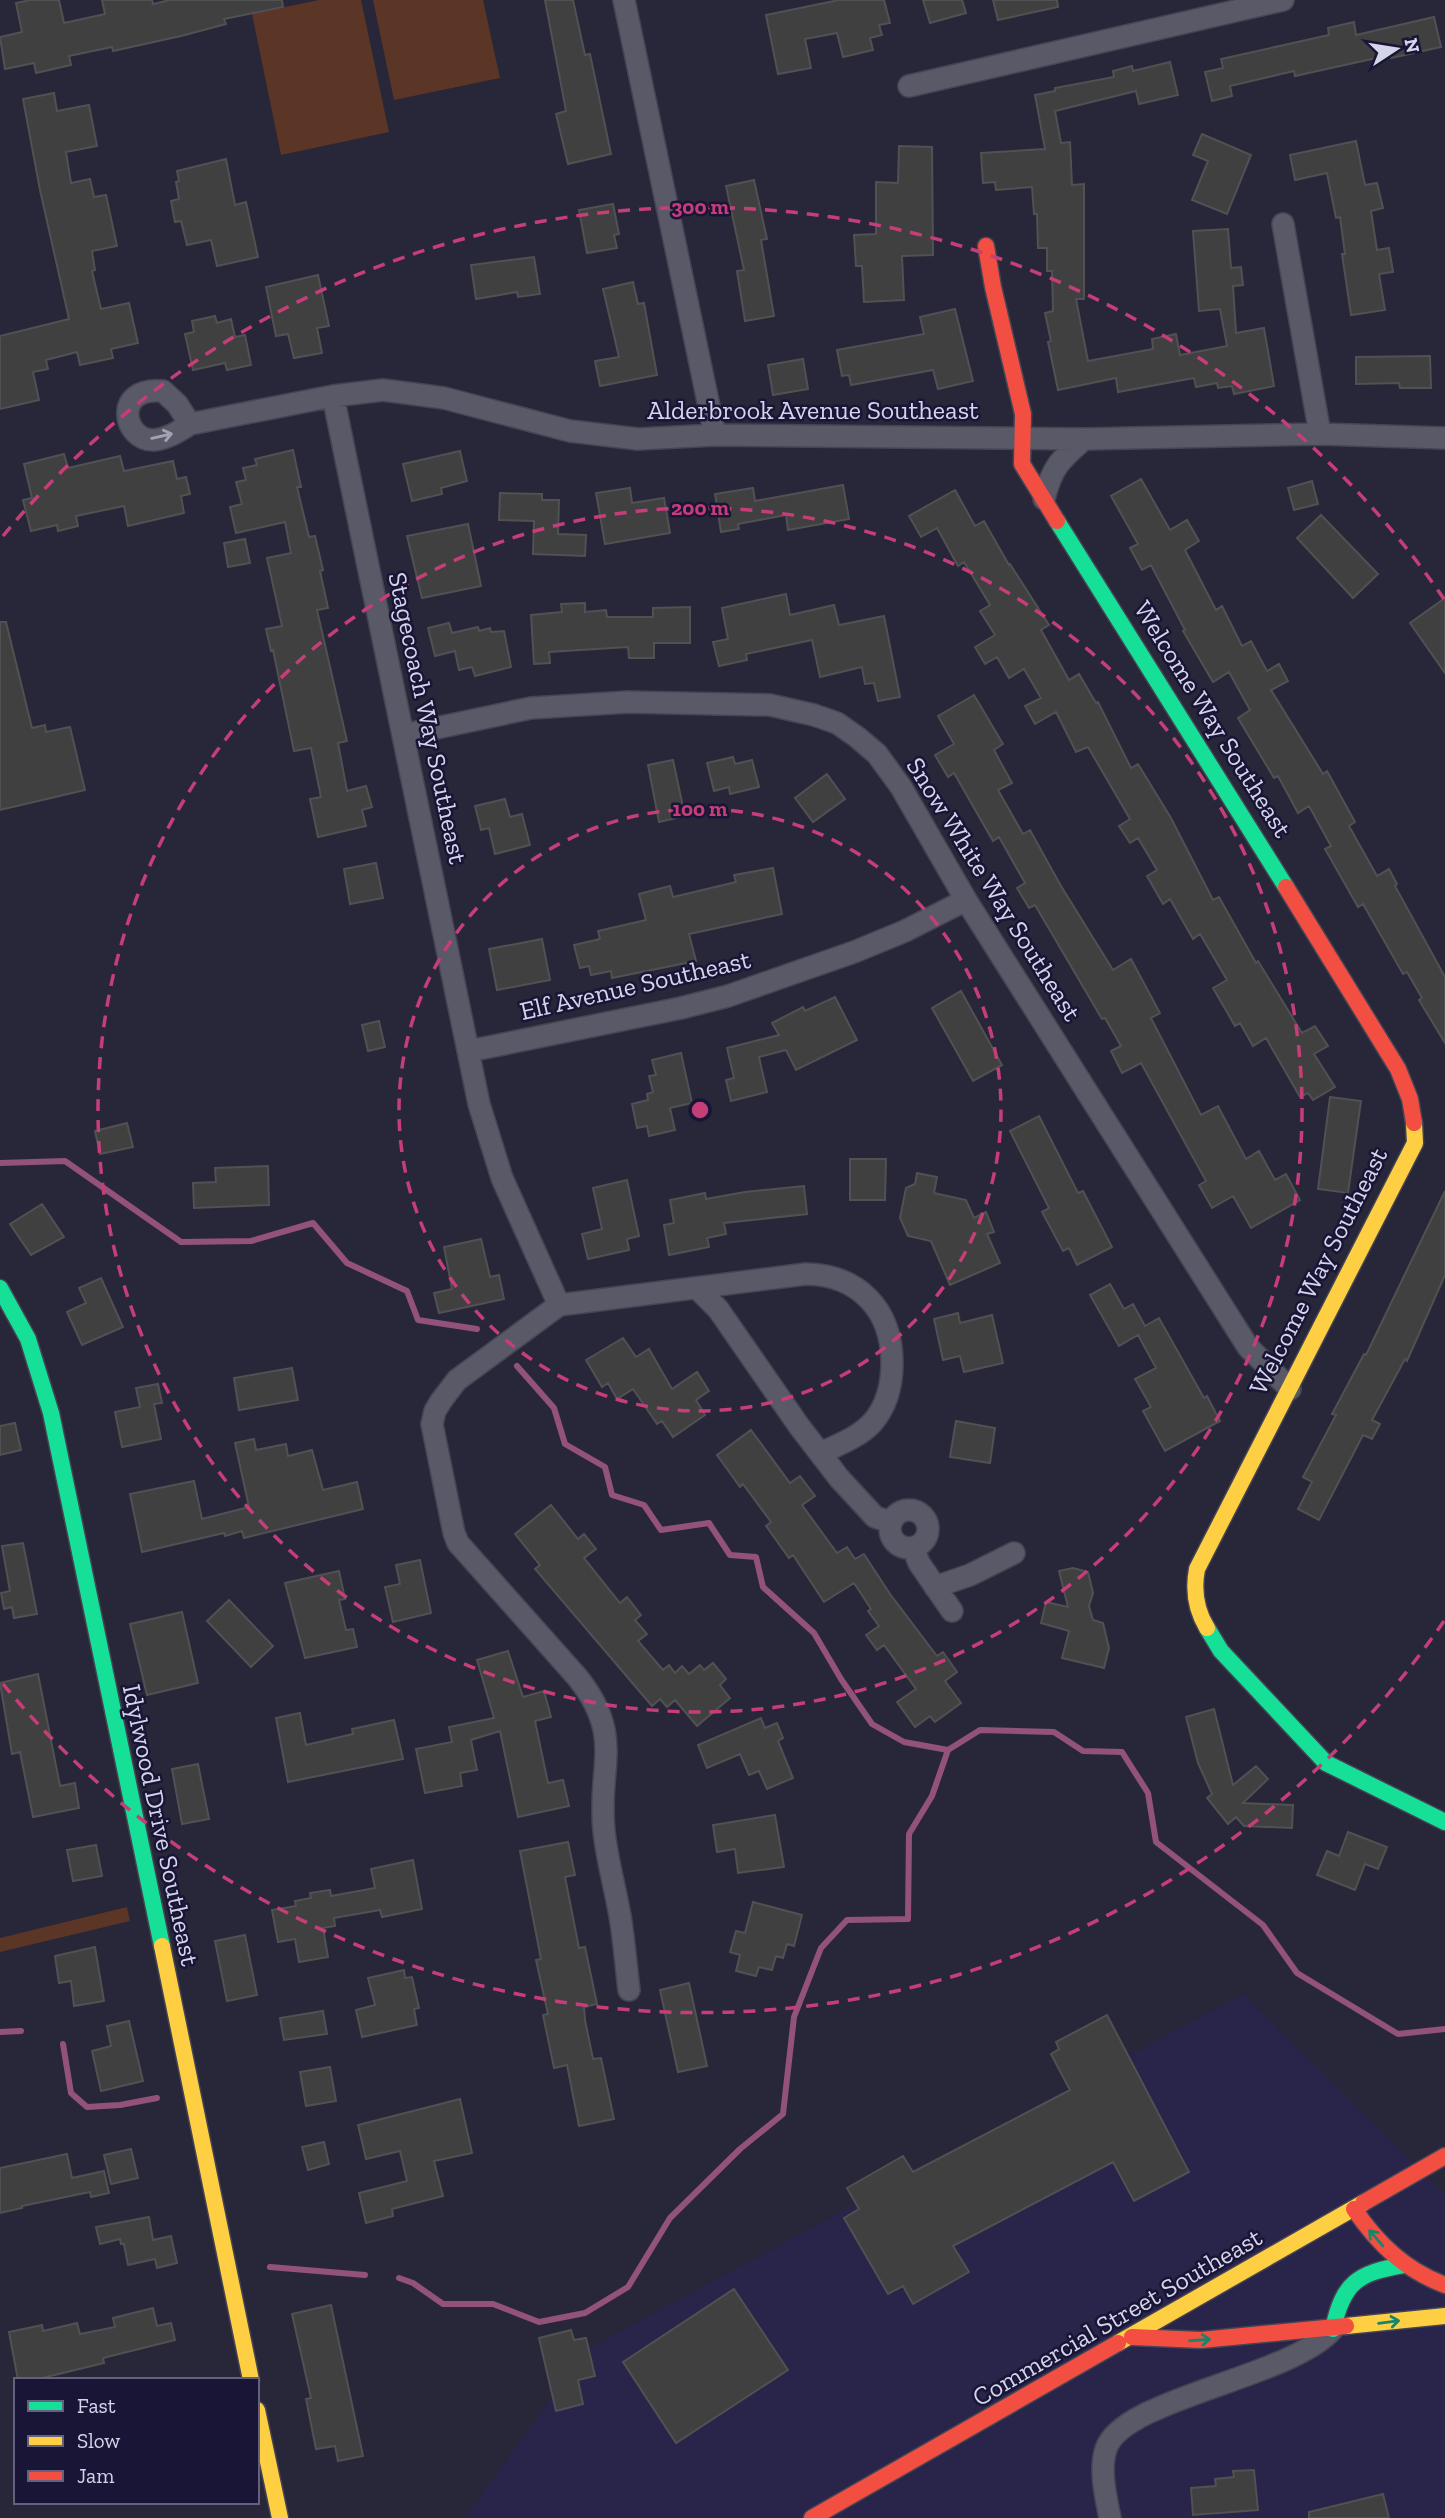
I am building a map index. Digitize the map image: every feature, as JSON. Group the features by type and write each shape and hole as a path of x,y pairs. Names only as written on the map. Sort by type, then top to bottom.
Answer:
{"street":[{"path":"624,0 715,435"},
{"path":"909,86 1283,0"},
{"path":"1283,224 1320,434"},
{"name":"Welcome Way Southeast","path":"986,246 1023,414 1022,464 1392,1058 1413,1101 1415,1143 1197,1569 1194,1584 1197,1605 1204,1624 1221,1651 1326,1763 1445,1822"},
{"name":"Alderbrook Avenue Southeast","path":"190,424 333,396 383,390 444,398 570,431 638,439 715,435 1084,439 1320,434 1445,438"},
{"name":"Stagecoach Way Southeast","path":"333,396 468,1051 493,1153 559,1305"},
{"path":"1044,499 1049,477 1057,464 1084,439"},
{"name":"Snow White Way Southeast","path":"403,735 531,708 628,702 770,705 837,723 877,754 901,788 966,900 1248,1347 1290,1389"},
{"name":"Elf Avenue Southeast","path":"468,1051 728,996 905,932 966,900"},
{"path":"629,1990 620,1915 602,1813 607,1753 606,1731 600,1713 591,1694 578,1678 458,1543 432,1424 435,1411 457,1380 559,1305 806,1274 825,1275 855,1287 875,1305 884,1320 892,1353 892,1377 880,1412 870,1425 859,1434 821,1453"},
{"name":"Idylwood Drive Southeast","path":"0,1288 15,1310 29,1342 41,1373 54,1422 251,2378"},
{"path":"698,1289 718,1309 799,1426 839,1478 875,1517 891,1521"},
{"path":"912,1510 923,1516 928,1528 927,1535 924,1541 914,1548 901,1547 892,1539 889,1527 891,1521 899,1512 912,1510"},
{"path":"914,1548 919,1563 952,1611"},
{"path":"935,1587 970,1575 1014,1553"},
{"name":"Commercial Street Southeast","path":"821,2516 1445,2156"},
{"path":"1354,2209 1375,2239 1404,2265 1431,2281 1445,2285"},
{"path":"1110,2518 1103,2460 1111,2439 1120,2430 1148,2412 1254,2373 1316,2346 1333,2329 1339,2303 1354,2281 1372,2271 1404,2265"},
{"path":"1132,2337 1201,2340 1445,2316"},
{"path":"259,2419 280,2518"}],"shaded area":[{"path":"319,0 361,0 389,132 281,155 252,14"},
{"path":"373,0 483,0 500,78 394,100"},
{"path":"127,1907 130,1921 0,1952 0,1938"},
{"path":"1243,1994 1445,2195 1445,2518 464,2518 588,2349"}],"building":[{"path":"59,0 64,23 105,14 102,0 152,0 153,4 170,0 282,0 283,7 224,19 226,24 181,36 113,51 112,47 69,56 71,65 36,73 34,63 5,69 0,37 22,32 16,3"},
{"path":"545,0 573,0 585,55 590,54 611,154 568,164 556,114 566,111"},
{"path":"839,0 884,0 890,23 879,25 882,35 870,38 873,50 843,57 837,33 805,39 811,68 778,74 766,15"},
{"path":"923,0 962,0 966,13 930,23"},
{"path":"993,0 1057,0 1058,7 998,20"},
{"path":"1434,17 1441,47 1295,76 1294,71 1230,86 1232,96 1212,101 1205,72 1223,68 1221,59 1329,35 1328,28 1354,22 1356,35"},
{"path":"1170,62 1178,95 1139,104 1136,91 1055,111 1061,143 1070,142 1072,185 1084,184 1084,299 1076,299 1088,361 1153,349 1152,339 1176,334 1180,355 1227,346 1220,309 1199,311 1193,231 1228,229 1231,268 1241,267 1243,285 1233,286 1236,333 1264,328 1274,386 1234,394 1232,386 1218,388 1217,383 1196,387 1194,378 1118,392 1116,378 1058,390 1045,313 1053,311 1052,271 1047,271 1047,248 1038,248 1037,214 1034,214 1032,187 996,190 995,182 983,183 981,153 1045,149 1035,95 1055,91 1055,88 1114,77 1113,71 1132,66 1133,71"},
{"path":"54,93 57,111 89,105 97,146 66,152 71,183 90,179 94,197 106,195 117,246 92,251 95,270 92,271 101,309 129,303 138,343 111,349 113,358 80,365 77,352 46,360 48,369 33,372 39,400 0,409 0,336 69,319 23,99"},
{"path":"1202,134 1251,155 1227,214 1192,200 1208,161 1193,155"},
{"path":"1356,141 1365,185 1377,183 1383,208 1371,211 1377,250 1389,248 1393,272 1379,274 1385,310 1351,315 1342,254 1345,254 1340,217 1336,218 1327,173 1295,180 1290,155"},
{"path":"899,146 932,147 933,255 902,256 904,300 864,302 862,266 856,266 854,235 876,234 876,182 898,183"},
{"path":"226,159 235,205 246,202 258,257 217,266 211,240 187,245 181,221 175,222 171,201 179,199 177,171"},
{"path":"754,180 767,239 761,240 774,316 745,321 737,271 744,270 726,186"},
{"path":"613,204 619,234 614,235 617,248 587,253 579,210"},
{"path":"534,257 540,294 518,297 517,292 476,299 471,265"},
{"path":"318,275 329,326 317,328 322,353 294,358 288,334 276,336 266,287"},
{"path":"633,282 638,304 644,303 657,375 600,386 595,361 619,357 603,289"},
{"path":"955,309 973,381 938,389 933,370 851,385 849,375 842,376 837,350 924,334 920,317"},
{"path":"215,316 217,323 231,319 235,337 245,335 251,365 227,370 225,363 193,370 185,334 194,332 192,321"},
{"path":"1430,356 1431,388 1400,388 1399,383 1356,384 1356,357"},
{"path":"803,359 808,389 773,395 768,365"},
{"path":"293,450 301,487 297,487 309,537 315,536 323,570 320,571 328,608 317,610 347,741 338,743 347,791 366,786 372,807 362,810 366,826 318,837 310,799 321,797 311,748 294,751 273,650 271,651 266,629 282,626 267,558 291,553 285,522 236,533 230,507 242,504 236,482 246,480 243,468 257,465 255,459"},
{"path":"460,451 467,481 441,488 442,494 412,501 403,464"},
{"path":"64,454 68,468 120,456 124,471 173,461 177,479 186,477 190,494 181,496 184,513 128,526 124,506 76,516 78,526 58,531 57,525 31,531 23,500 32,498 24,464"},
{"path":"1141,479 1170,530 1187,520 1199,541 1185,550 1216,610 1222,606 1242,646 1251,641 1267,671 1279,664 1288,681 1271,690 1323,774 1327,771 1355,822 1349,826 1377,876 1389,869 1397,884 1395,886 1445,977 1445,1043 1419,1000 1422,998 1407,972 1403,974 1363,904 1358,907 1325,849 1331,846 1309,806 1298,813 1278,776 1274,778 1238,718 1250,710 1229,672 1213,682 1183,631 1185,630 1151,565 1142,570 1130,548 1138,544 1111,496"},
{"path":"1312,481 1318,504 1294,510 1288,488"},
{"path":"843,485 849,519 788,530 786,515 738,524 739,529 721,532 715,494 753,488 755,501"},
{"path":"630,488 632,503 664,498 670,533 605,544 596,493"},
{"path":"955,490 975,526 984,521 1009,565 1049,625 1041,630 1069,680 1079,674 1096,703 1098,702 1131,768 1138,764 1171,818 1213,900 1219,897 1256,963 1258,961 1302,1033 1315,1026 1328,1046 1314,1054 1335,1087 1313,1100 1308,1093 1300,1097 1266,1038 1253,1046 1240,1023 1235,1026 1213,988 1227,980 1200,934 1193,939 1170,899 1163,904 1147,876 1157,870 1138,838 1130,843 1119,826 1130,819 1088,747 1076,752 1056,712 1035,724 1025,706 1041,698 1024,669 1009,678 997,657 985,664 975,647 995,635 980,611 990,605 964,562 958,566 937,528 921,537 909,516"},
{"path":"500,493 542,494 542,500 559,500 558,534 586,535 585,556 533,554 534,521 499,520"},
{"path":"1321,515 1378,574 1353,598 1297,538"},
{"path":"468,524 481,586 422,598 407,536"},
{"path":"245,539 250,563 228,567 224,543"},
{"path":"786,594 790,615 834,605 839,625 884,616 900,697 878,701 874,683 865,684 862,667 820,677 812,640 746,654 747,660 719,666 713,642 728,639 722,608"},
{"path":"1445,598 1445,673 1410,623"},
{"path":"585,603 585,612 606,610 607,617 653,617 653,608 690,607 690,643 654,643 654,658 629,658 628,647 549,652 550,663 534,664 531,615 562,612 561,604"},
{"path":"0,622 6,622 32,728 45,725 46,732 70,727 85,790 0,810"},
{"path":"449,623 452,633 478,627 479,631 490,628 491,632 504,631 511,667 475,676 472,667 459,670 455,651 435,656 428,628"},
{"path":"974,695 1003,744 994,750 1012,783 998,790 1023,834 1030,830 1113,970 1131,959 1160,1013 1151,1018 1201,1115 1218,1106 1246,1159 1259,1151 1275,1180 1286,1174 1300,1200 1251,1228 1233,1196 1212,1208 1199,1185 1206,1181 1141,1063 1122,1073 1111,1051 1121,1046 1105,1018 1102,1019 1035,905 1029,908 1017,888 1025,883 999,837 993,841 954,773 948,777 935,755 954,744 938,716"},
{"path":"733,757 735,764 752,760 759,787 730,794 729,787 714,791 707,763"},
{"path":"673,760 685,816 659,822 648,765"},
{"path":"827,774 845,799 813,822 795,798"},
{"path":"505,799 510,817 522,814 530,845 495,854 489,828 481,830 475,806"},
{"path":"376,863 383,898 350,904 344,869"},
{"path":"773,868 782,914 689,934 696,961 612,978 611,971 591,975 589,966 580,968 574,945 600,939 598,931 646,920 639,894 670,886 673,897 736,882 734,875"},
{"path":"542,939 550,980 497,990 489,949"},
{"path":"961,991 1002,1065 973,1081 932,1008"},
{"path":"835,997 857,1040 796,1070 786,1050 759,1057 767,1092 731,1101 726,1080 734,1078 727,1048 779,1035 772,1023 803,1007 805,1011"},
{"path":"379,1021 385,1047 368,1051 362,1025"},
{"path":"681,1053 692,1103 670,1108 675,1130 649,1136 647,1126 637,1128 632,1104 648,1100 647,1094 653,1092 649,1076 656,1075 652,1060"},
{"path":"1330,1097 1361,1101 1348,1193 1318,1189"},
{"path":"1039,1116 1078,1193 1083,1191 1112,1247 1077,1265 1069,1248 1063,1251 1042,1212 1049,1208 1010,1131"},
{"path":"127,1123 133,1147 100,1154 95,1131"},
{"path":"850,1159 886,1159 885,1200 850,1200"},
{"path":"268,1166 269,1205 194,1208 193,1183 216,1182 215,1168"},
{"path":"917,1173 937,1177 934,1193 966,1200 974,1218 986,1212 994,1232 987,1234 1000,1263 950,1285 931,1241 908,1236 900,1218 906,1188 915,1184"},
{"path":"627,1180 639,1236 627,1239 629,1250 588,1259 582,1234 602,1229 593,1188"},
{"path":"804,1186 807,1214 724,1223 726,1234 707,1238 709,1247 669,1255 664,1225 674,1223 670,1200 705,1193 706,1199"},
{"path":"1445,1191 1445,1275 1407,1361 1405,1359 1372,1420 1380,1424 1372,1439 1363,1435 1319,1520 1298,1509 1312,1482 1303,1477 1336,1415 1332,1414 1364,1354 1366,1355"},
{"path":"42,1204 64,1237 31,1255 10,1224"},
{"path":"481,1239 490,1277 499,1275 504,1299 439,1313 434,1293 452,1289 444,1247"},
{"path":"101,1278 123,1327 82,1345 67,1312 86,1303 79,1288"},
{"path":"1110,1284 1124,1309 1133,1304 1145,1326 1159,1318 1220,1421 1165,1451 1143,1411 1151,1407 1135,1379 1156,1368 1138,1335 1119,1346 1090,1295"},
{"path":"958,1313 960,1323 992,1315 1003,1363 964,1372 960,1356 943,1360 934,1319"},
{"path":"623,1338 636,1357 649,1349 672,1389 697,1372 709,1391 696,1400 705,1415 673,1437 662,1421 657,1424 633,1389 617,1399 608,1383 602,1387 586,1360"},
{"path":"292,1368 298,1400 239,1410 234,1378"},
{"path":"158,1384 162,1403 154,1404 161,1439 122,1447 115,1412 140,1407 136,1388"},
{"path":"956,1421 995,1428 990,1463 950,1457"},
{"path":"15,1423 21,1450 0,1455 0,1426"},
{"path":"751,1430 790,1483 800,1476 815,1496 802,1505 837,1553 847,1547 855,1559 864,1554 890,1594 937,1656 943,1652 957,1672 945,1681 961,1703 935,1722 930,1716 915,1727 897,1702 916,1689 884,1645 877,1650 866,1635 879,1626 854,1583 824,1602 793,1555 789,1558 766,1526 771,1522 743,1484 740,1487 717,1455"},
{"path":"254,1439 256,1450 286,1444 288,1456 312,1450 323,1490 357,1482 363,1509 244,1538 242,1531 225,1536 224,1533 142,1552 130,1494 194,1481 202,1519 249,1507 235,1443"},
{"path":"551,1505 578,1539 584,1534 596,1549 584,1558 620,1603 627,1597 641,1615 635,1620 647,1634 638,1641 663,1670 669,1665 675,1673 682,1666 689,1674 700,1665 704,1670 713,1663 726,1679 720,1685 730,1698 697,1726 675,1700 667,1707 660,1699 652,1706 535,1569 540,1565 515,1534"},
{"path":"23,1543 37,1614 14,1618 12,1607 4,1609 1,1593 10,1591 2,1546"},
{"path":"420,1560 431,1613 393,1622 385,1587 400,1584 396,1565"},
{"path":"1073,1568 1088,1572 1093,1593 1089,1606 1093,1620 1103,1623 1109,1648 1104,1668 1062,1658 1069,1631 1041,1623 1046,1602 1068,1607 1059,1571"},
{"path":"339,1571 345,1599 339,1600 346,1630 353,1629 357,1647 305,1658 285,1583"},
{"path":"229,1600 273,1646 251,1667 207,1621"},
{"path":"182,1612 198,1683 147,1695 130,1624"},
{"path":"508,1651 523,1697 544,1691 551,1717 535,1721 548,1783 563,1780 569,1806 518,1817 500,1731 471,1740 477,1770 460,1773 462,1786 425,1793 416,1749 452,1742 449,1727 494,1718 477,1660"},
{"path":"38,1674 60,1786 75,1783 79,1808 33,1817 20,1752 12,1754 0,1683"},
{"path":"1214,1709 1233,1785 1256,1766 1268,1779 1243,1803 1293,1805 1292,1828 1244,1826 1236,1817 1228,1824 1207,1798 1212,1794 1198,1763 1186,1717"},
{"path":"300,1713 306,1745 353,1734 352,1729 394,1720 403,1759 288,1782 276,1718"},
{"path":"761,1718 765,1728 777,1723 783,1738 778,1741 793,1778 767,1789 759,1771 749,1775 740,1754 707,1768 698,1745"},
{"path":"198,1764 209,1819 182,1824 172,1769"},
{"path":"775,1815 784,1867 738,1873 735,1849 717,1852 713,1825"},
{"path":"1348,1832 1387,1847 1378,1869 1365,1864 1355,1890 1317,1875 1327,1851 1339,1856"},
{"path":"568,1842 575,1875 565,1877 579,1948 585,1947 597,2004 584,2007 585,2020 593,2059 601,2058 614,2119 579,2126 567,2065 554,2068 543,2015 548,2014 536,1960 541,1959 520,1851"},
{"path":"96,1845 102,1876 73,1881 67,1850"},
{"path":"413,1860 422,1909 382,1917 380,1910 334,1918 335,1926 323,1928 328,1957 299,1962 295,1939 278,1942 272,1910 296,1906 295,1901 311,1898 310,1893 330,1890 331,1896 375,1888 371,1869"},
{"path":"753,1902 802,1915 794,1946 787,1944 783,1958 776,1956 772,1970 759,1967 756,1976 736,1971 740,1955 730,1952 736,1931 745,1933"},
{"path":"245,1935 257,1995 227,2001 215,1941"},
{"path":"95,1947 104,2001 74,2006 71,1981 59,1983 55,1956"},
{"path":"404,1970 405,1978 412,1977 419,2008 414,2009 417,2025 362,2037 356,2010 375,2005 368,1978"},
{"path":"689,1983 707,2066 678,2072 660,1990"},
{"path":"323,2011 327,2034 284,2040 280,2018"},
{"path":"1107,2015 1189,2172 1134,2201 1113,2162 953,2246 969,2272 913,2304 903,2286 888,2294 844,2218 859,2209 847,2188 903,2156 913,2172 1070,2090 1051,2054 1059,2049 1056,2042"},
{"path":"129,2021 143,2081 101,2091 92,2051 111,2046 107,2026"},
{"path":"330,2067 336,2101 306,2106 300,2072"},
{"path":"460,2099 472,2153 434,2161 443,2196 392,2209 393,2216 366,2223 359,2193 407,2181 400,2151 366,2159 358,2125"},
{"path":"324,2142 329,2164 308,2170 302,2147"},
{"path":"131,2149 138,2178 111,2184 104,2155"},
{"path":"67,2154 72,2178 104,2171 109,2193 91,2197 90,2192 0,2213 0,2168"},
{"path":"149,2217 153,2240 171,2236 177,2263 157,2268 155,2259 128,2265 124,2244 121,2244 120,2239 100,2244 96,2227"},
{"path":"734,2289 788,2370 676,2443 623,2362"},
{"path":"331,2305 363,2456 338,2461 335,2446 316,2449 306,2399 311,2398 292,2314"},
{"path":"153,2308 157,2326 171,2323 175,2340 103,2358 104,2363 42,2378 18,2378 9,2332 42,2325 43,2331 77,2323 80,2334 115,2327 113,2318"},
{"path":"571,2330 574,2340 586,2338 595,2376 578,2380 583,2404 556,2411 539,2338"},
{"path":"1254,2470 1258,2510 1193,2515 1191,2488 1216,2486 1215,2479 1234,2477 1233,2471"},
{"path":"1383,2494 1389,2518 1309,2518 1309,2512"}],"waterway":[{"path":"0,1163 65,1161 181,1242 251,1241 313,1223 347,1263 407,1291 418,1320 477,1329"},
{"path":"517,1366 554,1408 565,1444 605,1467 612,1495 644,1505 661,1530 709,1523 730,1555 756,1557 763,1587 814,1633 872,1724 904,1742 948,1750"},
{"path":"399,2278 413,2283 443,2304 493,2304 539,2322 585,2313 628,2287 670,2218 740,2149 783,2114 794,2017 821,1948 847,1920 908,1919 909,1834 932,1796 948,1750 980,1730 1054,1732 1083,1751 1122,1752 1148,1793 1156,1842 1263,1925 1297,1973 1398,2034 1445,2029"},
{"path":"0,2032 21,2031"},
{"path":"63,2044 71,2093 87,2107 120,2105 157,2098"},
{"path":"270,2267 365,2275"}],"traffic: fast":[{"path":"1057,521 1286,887"},
{"path":"0,1288 28,1339 51,1413 162,1946"},
{"path":"1207,1628 1221,1651 1326,1763 1445,1822"},
{"path":"1333,2329 1342,2300 1355,2282 1375,2272 1404,2265"}],"traffic: slow":[{"path":"1207,1628 1196,1600 1197,1569 1415,1143 1414,1123"},
{"path":"162,1946 251,2378"},
{"path":"1118,2343 1363,2203"},
{"path":"1346,2326 1445,2316"},
{"path":"259,2419 280,2518"}],"traffic: jam":[{"path":"986,246 1023,414 1022,464 1057,521"},
{"path":"1286,887 1398,1069 1410,1099 1414,1123"},
{"path":"1363,2203 1445,2156"},
{"path":"1354,2209 1373,2234 1405,2264 1445,2285"},
{"path":"1132,2337 1201,2340 1346,2326"},
{"path":"812,2518 1118,2343"}]}
